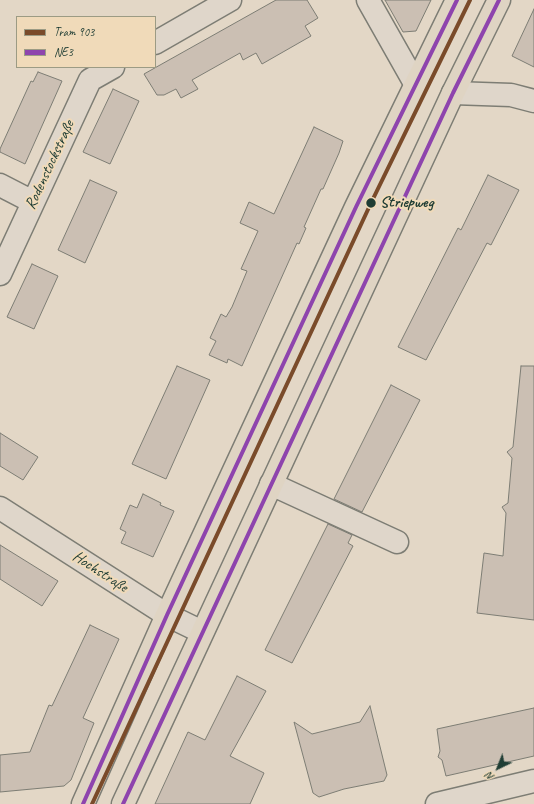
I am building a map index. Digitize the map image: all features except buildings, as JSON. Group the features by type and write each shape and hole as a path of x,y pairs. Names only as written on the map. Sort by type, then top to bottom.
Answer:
{"main road":[{"path":"83,804 166,615 353,214 457,0"},
{"path":"123,804 453,93 499,0"}],"street":[{"path":"156,42 230,0"},
{"path":"368,0 416,85"},
{"name":"Rodenstockstraße","path":"0,274 90,80 111,68"},
{"path":"453,93 511,95 534,101"},
{"path":"0,186 33,202"},
{"path":"271,484 397,542"},
{"name":"Hochstraße","path":"0,508 166,615 202,632"},
{"path":"437,804 534,781"}],"tram line":[{"name":"903","path":"92,804 371,203 470,0"}],"transit line":[{"name":"NE3","path":"83,804 167,615 356,207 457,0"},
{"name":"NE3","path":"123,804 453,93 499,0"}],"place":[{"name":"Striepweg","path":"371,203"}]}
